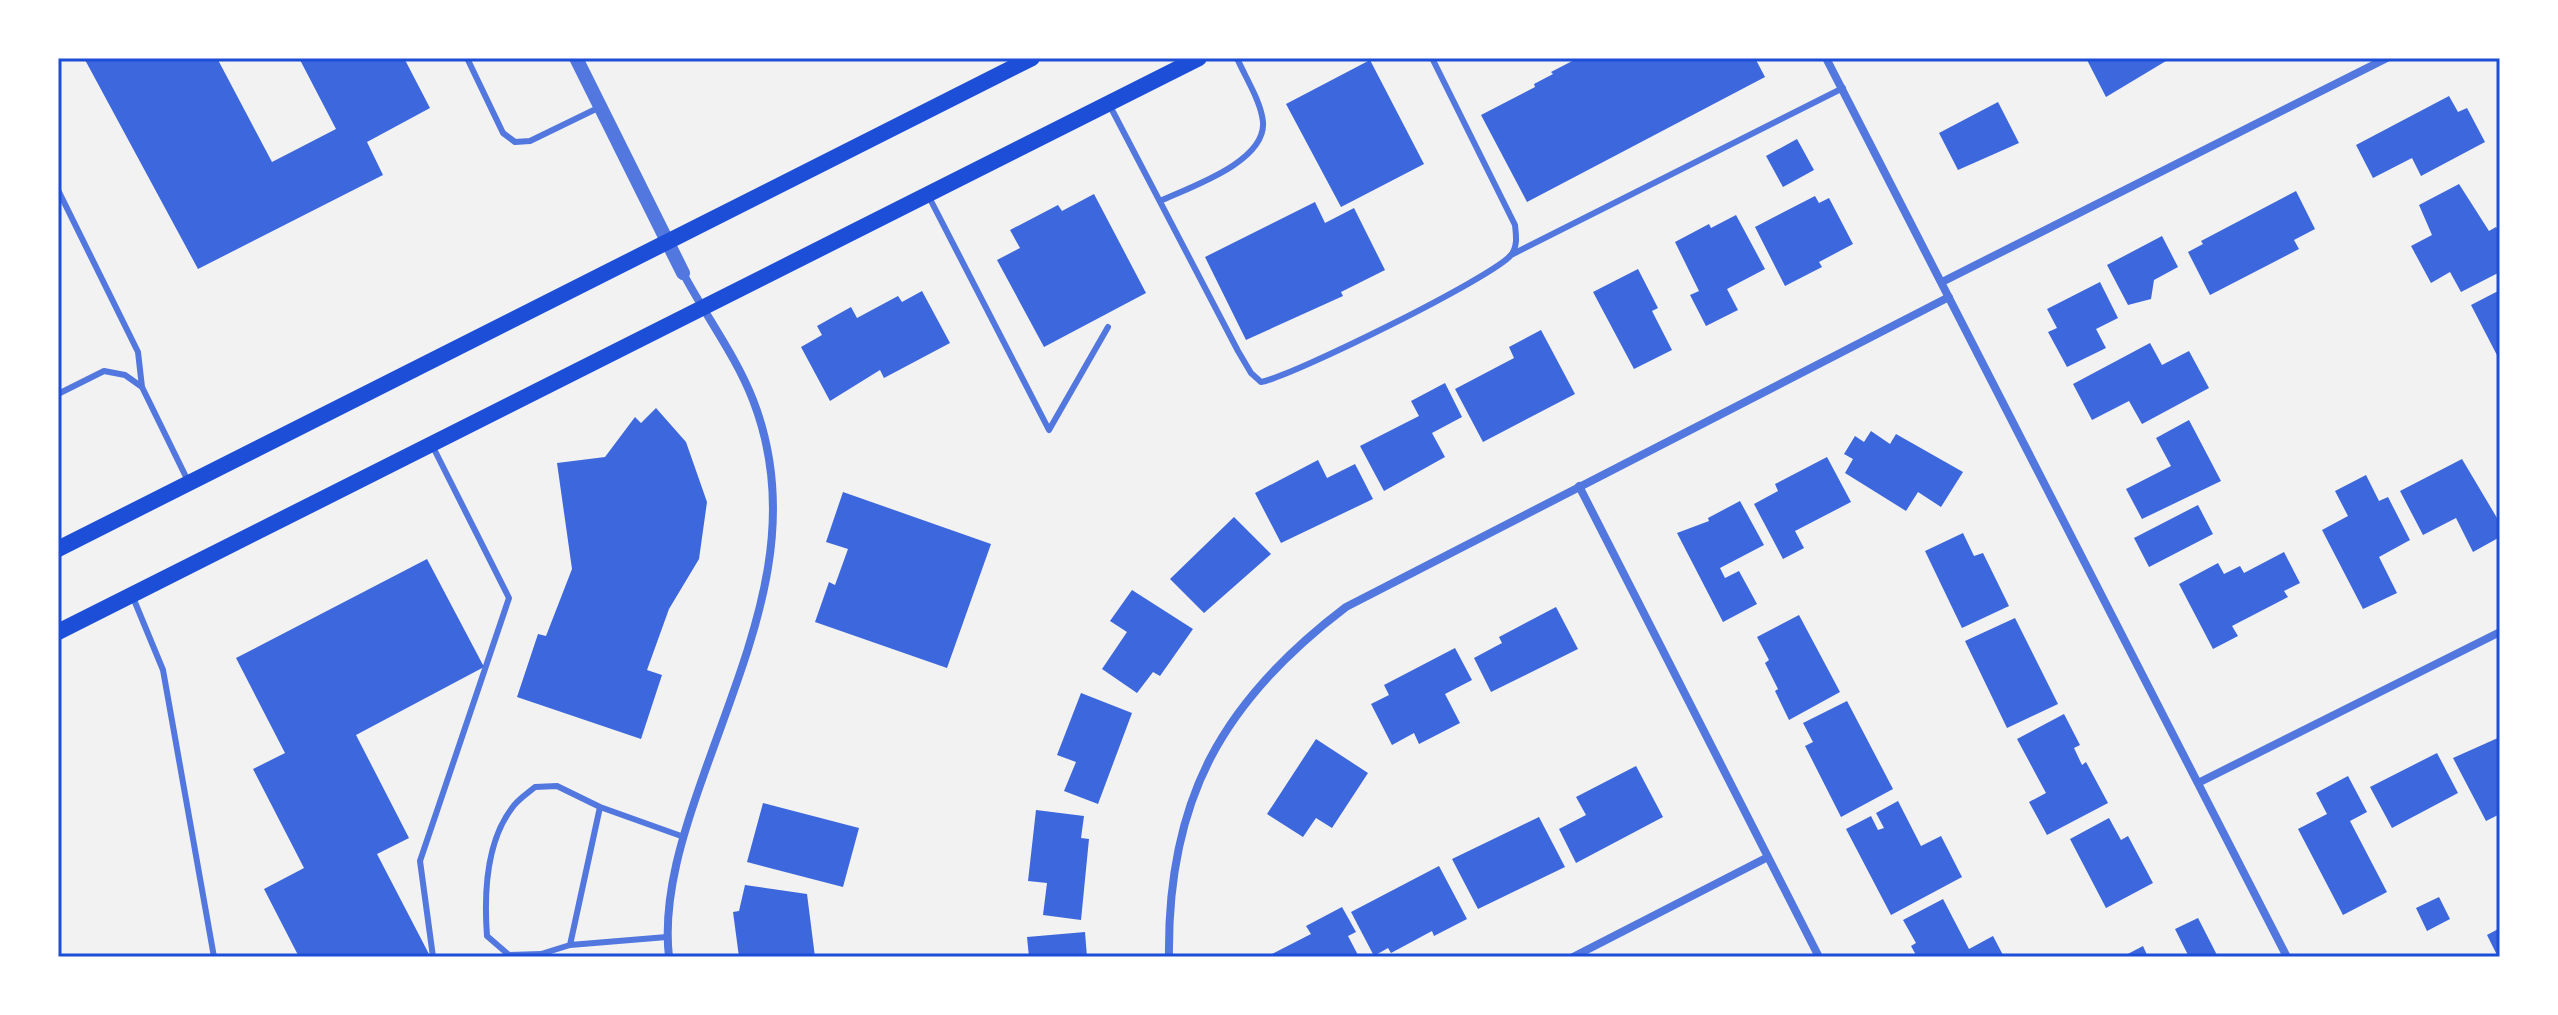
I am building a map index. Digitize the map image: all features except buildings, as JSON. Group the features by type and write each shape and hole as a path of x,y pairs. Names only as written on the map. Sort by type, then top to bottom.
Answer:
{"main road":[{"path":"58,549 1032,58"},
{"path":"58,632 1199,58"}],"street":[{"path":"576,58 683,273 753,399 768,453 774,503 773,553 761,608 684,837 667,937 669,957"},
{"path":"1826,58 2287,957"},
{"path":"1942,282 2387,58"},
{"path":"1169,957 1168,908 1177,848 1194,790 1221,736 1251,692 1297,644 1346,607 1949,297"},
{"path":"1579,486 1819,957"},
{"path":"2198,783 2500,632"},
{"path":"1573,957 1768,857"}],"lane":[{"path":"467,58 503,133 515,142 530,141 600,107"},
{"path":"1160,201 1227,170 1253,150 1262,136 1263,119 1237,58"},
{"path":"1432,58 1515,225 1516,244 1511,255"},
{"path":"1109,103 1251,373 1261,382 1280,379 1488,272 1511,255 1843,88"},
{"path":"58,190 138,352 142,387 189,483"},
{"path":"927,194 1049,430 1108,327"},
{"path":"58,394 104,371 125,375 142,387"},
{"path":"432,443 509,598 420,861 433,957"},
{"path":"132,595 163,670 214,957"},
{"path":"667,937 570,945 541,954 509,956 487,936 484,896 491,856 511,808 535,787 557,786 600,807 684,837"},
{"path":"570,945 600,807"}]}
